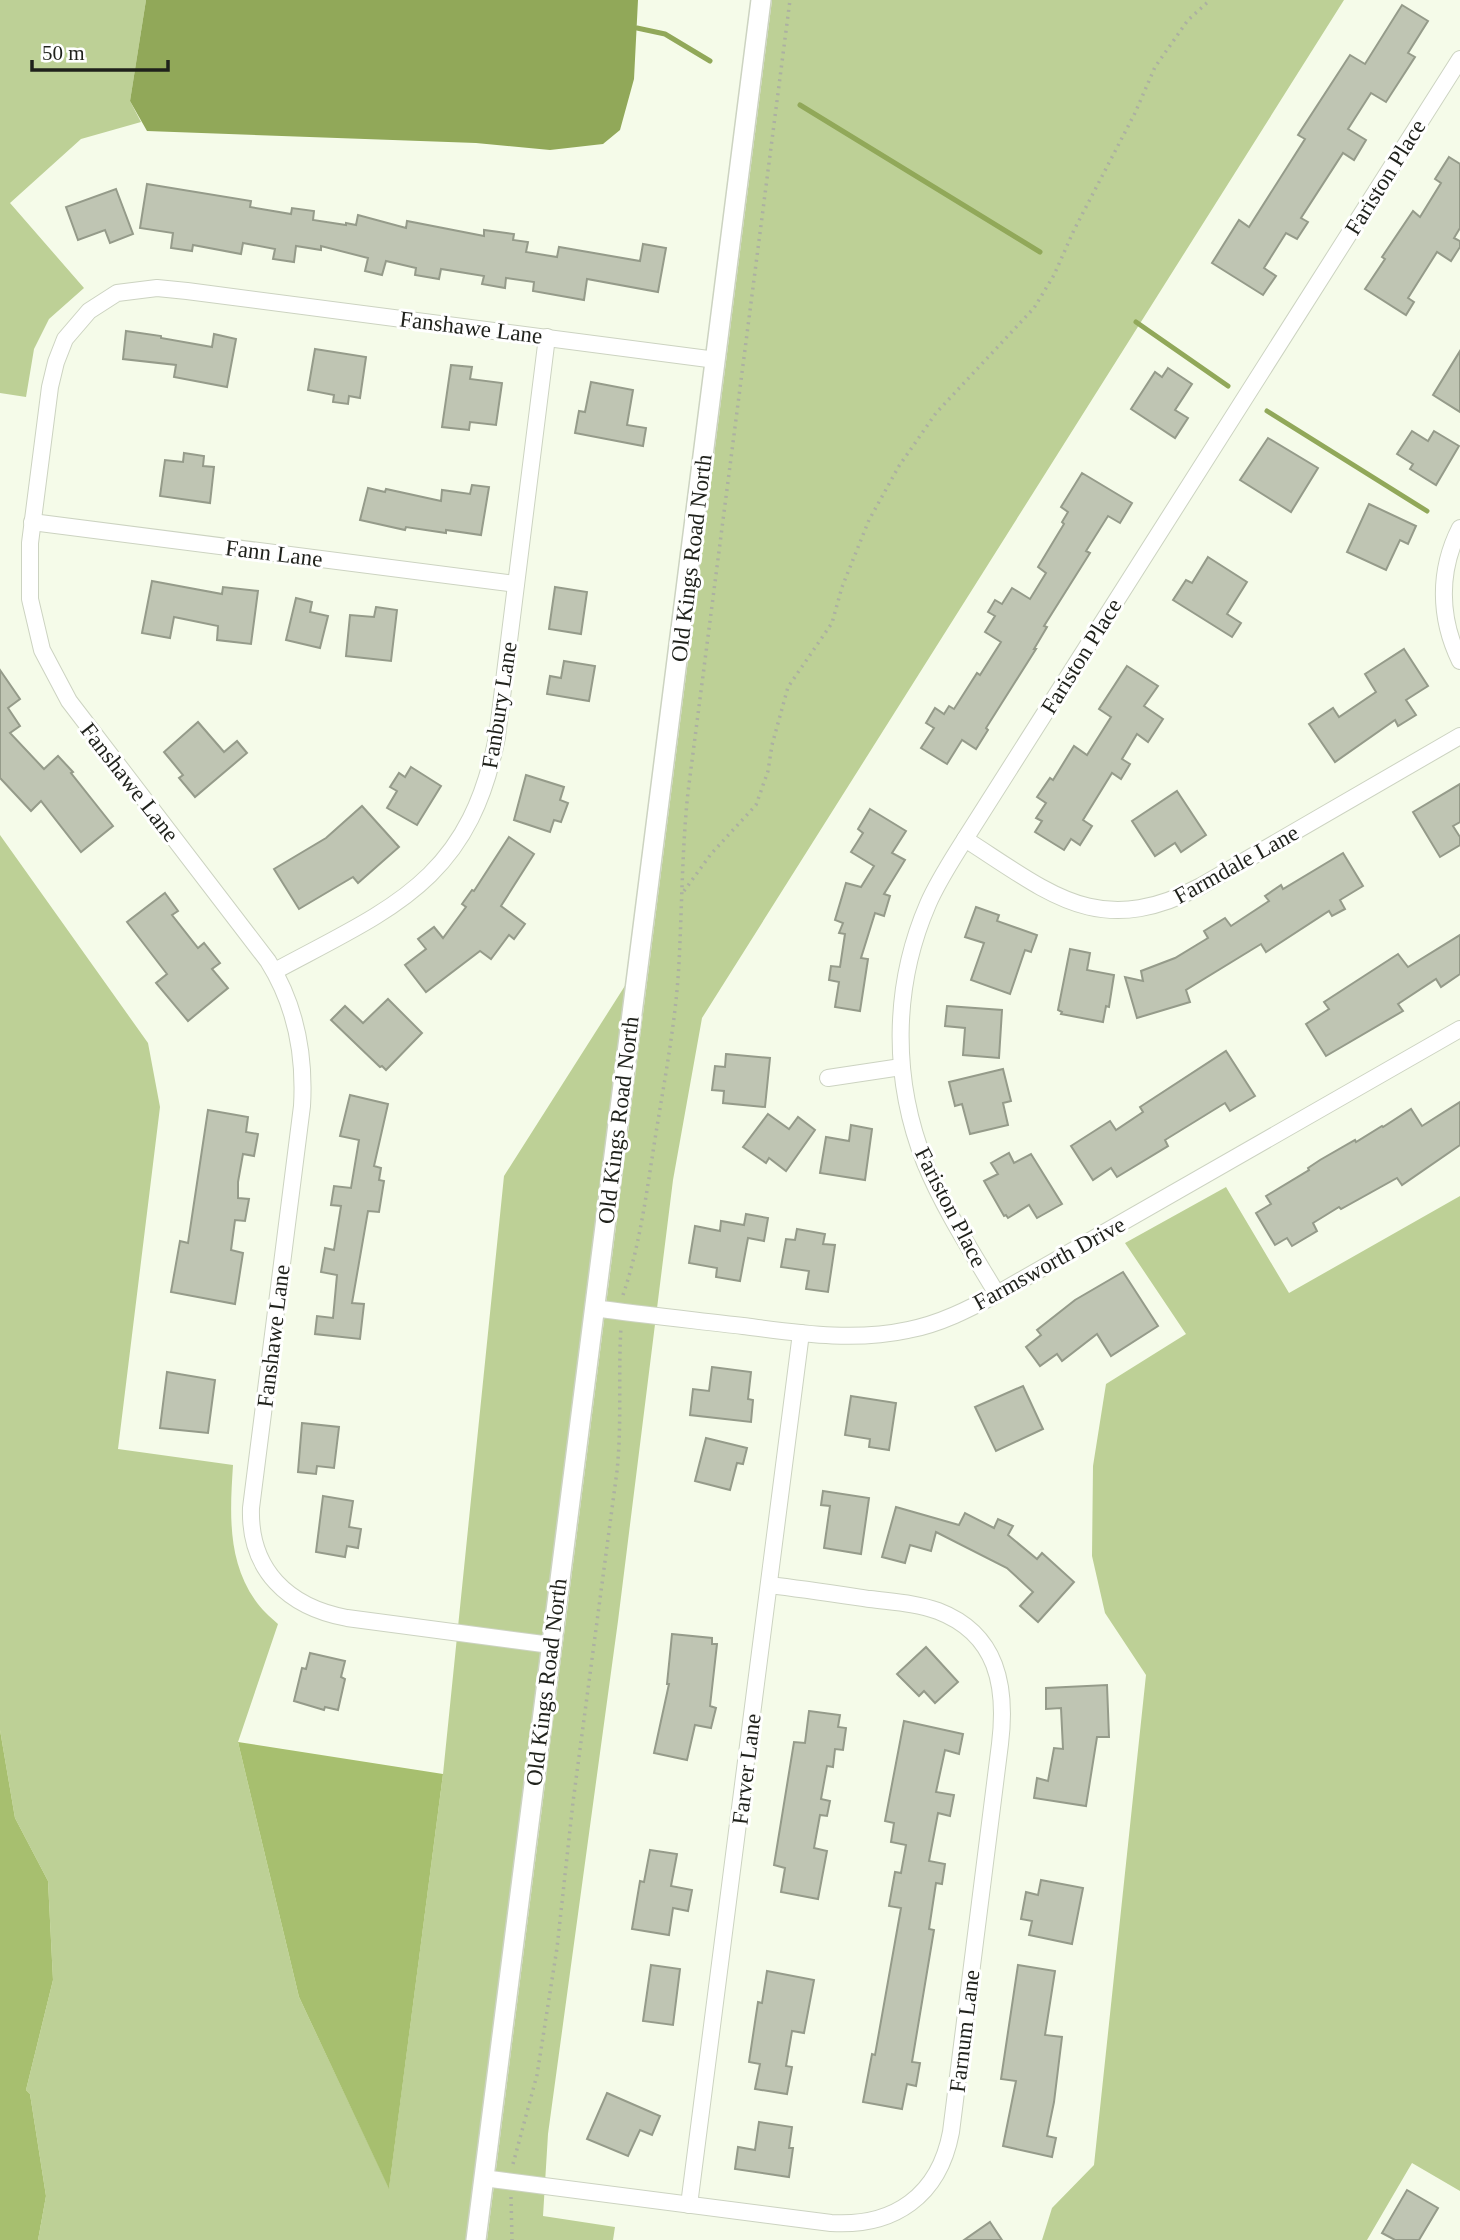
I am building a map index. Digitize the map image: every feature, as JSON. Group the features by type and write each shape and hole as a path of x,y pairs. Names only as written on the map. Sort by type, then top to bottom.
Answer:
{"street":[{"name":"Old Kings Road North","path":"476,2240 761,0"},
{"name":"Fariston Place","path":"997,1294 941,1197 926,1165 912,1124 901,1067 900,1028 913,946 936,888 965,839 1460,59"},
{"name":"Fanshawe Lane","path":"551,1644 322,1613 302,1604 284,1591 258,1552 252,1529 251,1507 303,1091 296,1026 275,971 86,726 57,681 43,650 30,599 28,575 32,522 50,387 60,350 65,339 96,304 117,293 150,288 187,291 716,360"},
{"name":"Fanbury Lane","path":"275,971 369,921 434,872 459,841 479,802 493,758 547,337"},
{"name":"Fann Lane","path":"32,522 516,584"},
{"path":"1460,528 1447,562 1443,591 1446,623 1460,661"},
{"name":"Farmdale Lane","path":"965,839 1048,892 1070,902 1105,910 1146,908 1201,886 1460,736"},
{"name":"Farmsworth Drive","path":"594,1308 847,1337 910,1330 946,1318 997,1294 1460,1029"},
{"path":"828,1078 901,1067"},
{"name":"Farver Lane","path":"689,2205 801,1333"},
{"name":"Farnum Lane","path":"483,2178 846,2224 887,2217 914,2200 937,2173 946,2154 954,2104 1002,1729 1002,1690 995,1665 974,1634 938,1611 769,1585"}],"path":[{"path":"623,1293 640,1240 668,1063 679,966 688,792 790,0"},
{"path":"684,891 711,854 756,805 763,790 788,687 832,623 842,587 869,520 899,466 936,413 1034,308 1054,275 1074,230 1135,113 1155,66 1188,20 1210,0"},
{"path":"513,2166 537,2075 557,1948 620,1441 618,1384 621,1328"},
{"path":"512,2197 512,2240"}],"shaded area":[{"path":"0,0 146,0 130,101 141,122 81,139 10,203 84,288 49,319 34,349 26,397 0,393"},
{"path":"146,0 638,0 634,79 620,130 603,144 550,150 476,143 147,131 130,101"},
{"path":"772,0 1344,0 702,1018 673,1180 618,1621 548,2134 543,2216 615,2227 613,2240 487,2240"},
{"path":"0,835 148,1043 160,1107 118,1449 233,1465 231,1518 239,1569 255,1600 278,1624 238,1742 299,1997 389,2188 443,1774 504,1176 628,981 466,2240 38,2240 46,2196 30,2094 26,2090 53,1980 48,1881 15,1818 0,1730"},
{"path":"1226,1187 1289,1293 1460,1196 1460,2191 1412,2163 1367,2240 1042,2240 1052,2208 1094,2165 1146,1675 1105,1613 1092,1556 1093,1466 1106,1384 1186,1334 1125,1243"},
{"path":"0,1730 15,1818 48,1881 53,1980 26,2090 30,2094 46,2196 38,2240 0,2240"},
{"path":"238,1742 443,1774 389,2189 299,1997"}],"building":[{"path":"1402,5 1428,21 1408,53 1415,57 1386,102 1371,93 1348,129 1366,140 1354,160 1343,153 1301,218 1308,222 1297,239 1286,233 1264,268 1276,276 1263,295 1212,263 1239,220 1249,227 1305,139 1298,135 1350,55 1365,64"},
{"path":"1449,157 1460,164 1460,228 1454,238 1460,241 1460,247 1451,261 1437,252 1408,298 1414,302 1406,315 1365,289 1385,259 1382,257 1413,211 1420,217 1441,183 1435,179"},
{"path":"147,184 251,201 250,207 291,214 292,208 314,211 313,220 346,225 356,225 358,215 406,228 407,221 484,236 484,230 514,234 513,240 528,242 526,252 557,257 559,247 640,261 643,244 666,248 658,292 587,279 584,300 533,291 534,282 506,278 505,288 482,284 484,276 441,269 439,279 415,275 416,268 386,261 382,275 365,271 368,258 321,246 321,250 296,246 294,262 273,259 275,249 243,243 241,254 193,245 192,251 171,248 173,233 140,228"},
{"path":"116,189 133,234 110,243 105,230 78,240 66,207"},
{"path":"126,331 212,347 214,334 236,339 227,387 174,377 176,365 123,359"},
{"path":"315,349 366,357 360,398 349,396 348,404 333,402 334,395 308,390"},
{"path":"1460,351 1460,412 1433,395"},
{"path":"451,365 472,367 470,379 502,383 496,425 470,422 469,430 442,427"},
{"path":"1168,368 1192,384 1175,410 1188,418 1175,438 1131,409 1155,372 1162,377"},
{"path":"591,382 633,390 627,425 646,428 643,446 575,433 579,411 585,412"},
{"path":"1412,431 1428,441 1434,431 1459,446 1436,485 1410,469 1413,464 1397,454"},
{"path":"1268,438 1318,468 1291,512 1240,480"},
{"path":"184,453 204,456 203,466 214,467 210,503 160,496 165,460 183,462"},
{"path":"1082,473 1132,503 1120,523 1108,516 1086,551 1090,553 1044,626 1047,627 1036,649 986,728 988,730 976,749 962,740 947,764 921,748 934,728 926,723 935,708 944,714 949,706 954,709 1001,642 985,632 995,616 988,612 995,600 1002,604 1012,588 1030,599 1046,573 1038,567 1064,524 1062,522 1068,512 1061,507"},
{"path":"472,485 489,487 481,535 406,527 405,530 360,520 368,488 385,492 386,489 441,501 442,490 470,494"},
{"path":"1369,504 1416,526 1408,544 1400,540 1386,570 1347,552"},
{"path":"1208,557 1247,582 1227,614 1241,623 1232,637 1173,600 1186,580 1192,583"},
{"path":"152,581 222,594 223,587 258,591 251,644 217,640 218,626 174,617 170,638 142,633"},
{"path":"555,587 587,592 581,634 549,629"},
{"path":"296,598 312,602 310,612 328,616 320,648 286,640"},
{"path":"376,607 397,610 391,661 346,656 350,615 374,617"},
{"path":"1404,649 1428,686 1406,700 1416,715 1398,726 1395,720 1335,762 1309,724 1333,708 1339,717 1376,692 1365,674"},
{"path":"564,661 595,666 589,701 547,694 550,676 561,678"},
{"path":"1127,666 1158,686 1144,706 1163,719 1148,742 1137,734 1122,759 1130,764 1121,779 1112,773 1083,820 1092,826 1080,845 1071,839 1064,850 1035,832 1042,821 1036,818 1046,803 1037,797 1050,778 1053,780 1074,746 1087,755 1111,717 1099,709"},
{"path":"0,670 20,699 8,708 20,726 10,733 44,769 58,756 113,826 81,852 41,801 31,811 0,778"},
{"path":"198,722 224,752 237,741 247,753 195,797 179,778 183,775 164,752"},
{"path":"411,767 441,786 417,825 387,808 397,791 390,787 399,773 405,777"},
{"path":"526,775 564,787 560,800 568,803 561,822 554,820 550,832 514,820"},
{"path":"1460,784 1460,822 1453,826 1460,837 1460,845 1440,857 1413,812"},
{"path":"1177,791 1206,835 1181,852 1175,843 1155,856 1132,821"},
{"path":"362,806 399,847 358,883 353,877 299,909 274,869 326,838"},
{"path":"870,809 906,831 892,853 905,860 884,894 890,896 884,916 875,913 861,958 868,959 860,1011 835,1007 839,982 829,980 831,966 840,967 845,934 839,933 843,923 835,920 846,883 861,887 874,866 851,852 863,833 858,829"},
{"path":"509,837 534,854 501,906 525,924 514,939 509,935 491,959 480,951 426,992 405,965 426,949 418,939 434,927 443,938 466,907 462,904 472,890 474,891"},
{"path":"1343,853 1363,886 1340,900 1345,909 1332,916 1329,911 1266,952 1261,944 1186,990 1190,1002 1137,1018 1125,977 1143,981 1141,971 1175,958 1208,938 1204,931 1225,918 1231,926 1269,901 1265,896 1281,885 1283,889"},
{"path":"165,893 178,911 172,915 198,948 204,943 220,963 212,969 228,988 188,1021 156,983 167,974 127,922"},
{"path":"976,907 999,915 997,921 1037,935 1031,952 1025,950 1010,994 971,980 984,943 965,937"},
{"path":"1460,935 1460,974 1441,987 1436,979 1398,1004 1403,1011 1326,1056 1306,1024 1329,1009 1324,1002 1398,954 1408,967"},
{"path":"1070,949 1090,953 1087,970 1114,975 1109,1007 1106,1006 1103,1022 1061,1014 1058,1010"},
{"path":"388,999 422,1033 386,1070 331,1020 345,1006 363,1023"},
{"path":"947,1006 1002,1010 999,1058 963,1055 965,1028 945,1026"},
{"path":"1226,1051 1255,1096 1230,1111 1225,1103 1165,1140 1168,1146 1117,1177 1111,1168 1093,1180 1071,1146 1110,1121 1116,1130 1143,1112 1140,1107"},
{"path":"726,1054 770,1058 765,1107 723,1103 724,1091 712,1090 715,1066 725,1067"},
{"path":"1003,1069 1011,1101 1003,1103 1008,1125 970,1134 962,1104 955,1106 949,1082"},
{"path":"350,1095 388,1104 374,1166 381,1168 379,1180 384,1181 379,1212 368,1211 352,1303 364,1304 360,1339 315,1334 317,1316 333,1318 337,1275 321,1272 325,1248 334,1250 341,1206 331,1205 334,1186 351,1188 359,1140 340,1136"},
{"path":"1460,1102 1460,1145 1402,1185 1397,1178 1341,1209 1339,1207 1313,1223 1317,1231 1292,1246 1287,1238 1275,1245 1256,1213 1271,1204 1266,1196 1309,1170 1308,1168 1320,1160 1411,1109 1422,1126"},
{"path":"208,1110 248,1117 246,1132 258,1134 254,1156 243,1154 238,1182 238,1198 249,1199 245,1221 235,1220 231,1250 243,1253 235,1304 171,1292 180,1241 188,1243"},
{"path":"768,1114 789,1129 798,1117 815,1130 786,1171 769,1158 766,1163 743,1147"},
{"path":"851,1125 872,1129 865,1180 820,1173 826,1137 849,1141"},
{"path":"1009,1153 1014,1163 1031,1154 1062,1204 1037,1218 1029,1205 1008,1218 1004,1216 984,1181 998,1174 991,1163"},
{"path":"746,1214 768,1218 764,1241 748,1238 740,1281 716,1277 717,1268 689,1263 695,1226 720,1231 721,1221 744,1225"},
{"path":"797,1229 825,1234 823,1244 835,1245 828,1292 806,1289 809,1271 781,1267 786,1239 795,1240"},
{"path":"1123,1272 1158,1326 1111,1356 1097,1334 1062,1361 1057,1354 1040,1366 1026,1347 1041,1335 1037,1330 1075,1300"},
{"path":"712,1367 751,1372 748,1399 753,1400 751,1422 690,1415 693,1389 709,1391"},
{"path":"167,1372 215,1380 208,1433 160,1428"},
{"path":"1023,1386 1043,1429 996,1451 975,1407"},
{"path":"851,1396 896,1403 889,1450 869,1447 870,1439 845,1435"},
{"path":"302,1423 339,1427 334,1468 317,1466 316,1474 298,1472"},
{"path":"706,1438 747,1448 743,1464 737,1463 730,1490 695,1481"},
{"path":"823,1491 869,1498 861,1554 824,1548 830,1506 821,1505"},
{"path":"323,1496 353,1501 349,1527 361,1529 358,1548 347,1546 345,1557 316,1552"},
{"path":"896,1507 959,1525 965,1513 994,1528 998,1519 1013,1526 1008,1535 1037,1559 1042,1553 1074,1582 1038,1622 1020,1606 1033,1592 1007,1568 936,1532 931,1551 910,1545 905,1563 882,1557"},
{"path":"672,1634 712,1638 712,1644 717,1644 710,1706 716,1708 711,1728 695,1725 687,1760 654,1753 669,1684"},
{"path":"926,1647 958,1682 935,1703 924,1691 919,1696 897,1674"},
{"path":"310,1653 345,1661 341,1677 345,1679 338,1710 325,1707 324,1710 294,1701 302,1668 306,1669"},
{"path":"1107,1685 1109,1737 1097,1737 1086,1806 1034,1798 1037,1778 1048,1781 1054,1748 1063,1749 1061,1708 1046,1709 1046,1688"},
{"path":"809,1711 840,1715 838,1727 846,1728 843,1750 835,1749 833,1767 827,1766 821,1799 830,1801 827,1816 820,1815 814,1848 827,1851 818,1899 781,1892 785,1868 774,1865 794,1742 805,1743"},
{"path":"904,1721 963,1734 959,1754 945,1750 936,1792 954,1795 950,1816 938,1813 929,1861 945,1864 942,1884 936,1883 929,1929 934,1930 912,2062 920,2063 916,2086 907,2084 902,2109 863,2102 872,2054 875,2055 901,1908 889,1906 895,1872 901,1873 906,1845 891,1842 894,1823 885,1821"},
{"path":"650,1850 677,1854 671,1886 692,1890 688,1911 673,1908 669,1935 632,1929 640,1881 644,1882"},
{"path":"1041,1880 1083,1888 1072,1944 1029,1935 1032,1921 1021,1919 1026,1892 1038,1895"},
{"path":"651,1965 680,1969 673,2025 643,2021"},
{"path":"1018,1965 1055,1971 1045,2035 1062,2037 1047,2136 1056,2138 1052,2157 1003,2146 1016,2081 1001,2079"},
{"path":"767,1971 814,1980 804,2033 792,2031 786,2066 792,2067 787,2094 755,2089 760,2064 749,2062 758,2002 762,2003"},
{"path":"607,2093 660,2116 652,2135 640,2130 628,2156 587,2139"},
{"path":"759,2122 792,2127 789,2148 793,2148 789,2177 735,2169 738,2147 755,2150"},
{"path":"1407,2190 1438,2208 1419,2240 1395,2240 1382,2233"},
{"path":"990,2222 1002,2240 964,2240"}],"waterway":[{"path":"637,28 665,34 710,61"},
{"path":"800,105 1040,252"},
{"path":"1136,322 1228,386"},
{"path":"1267,411 1427,511"}]}
